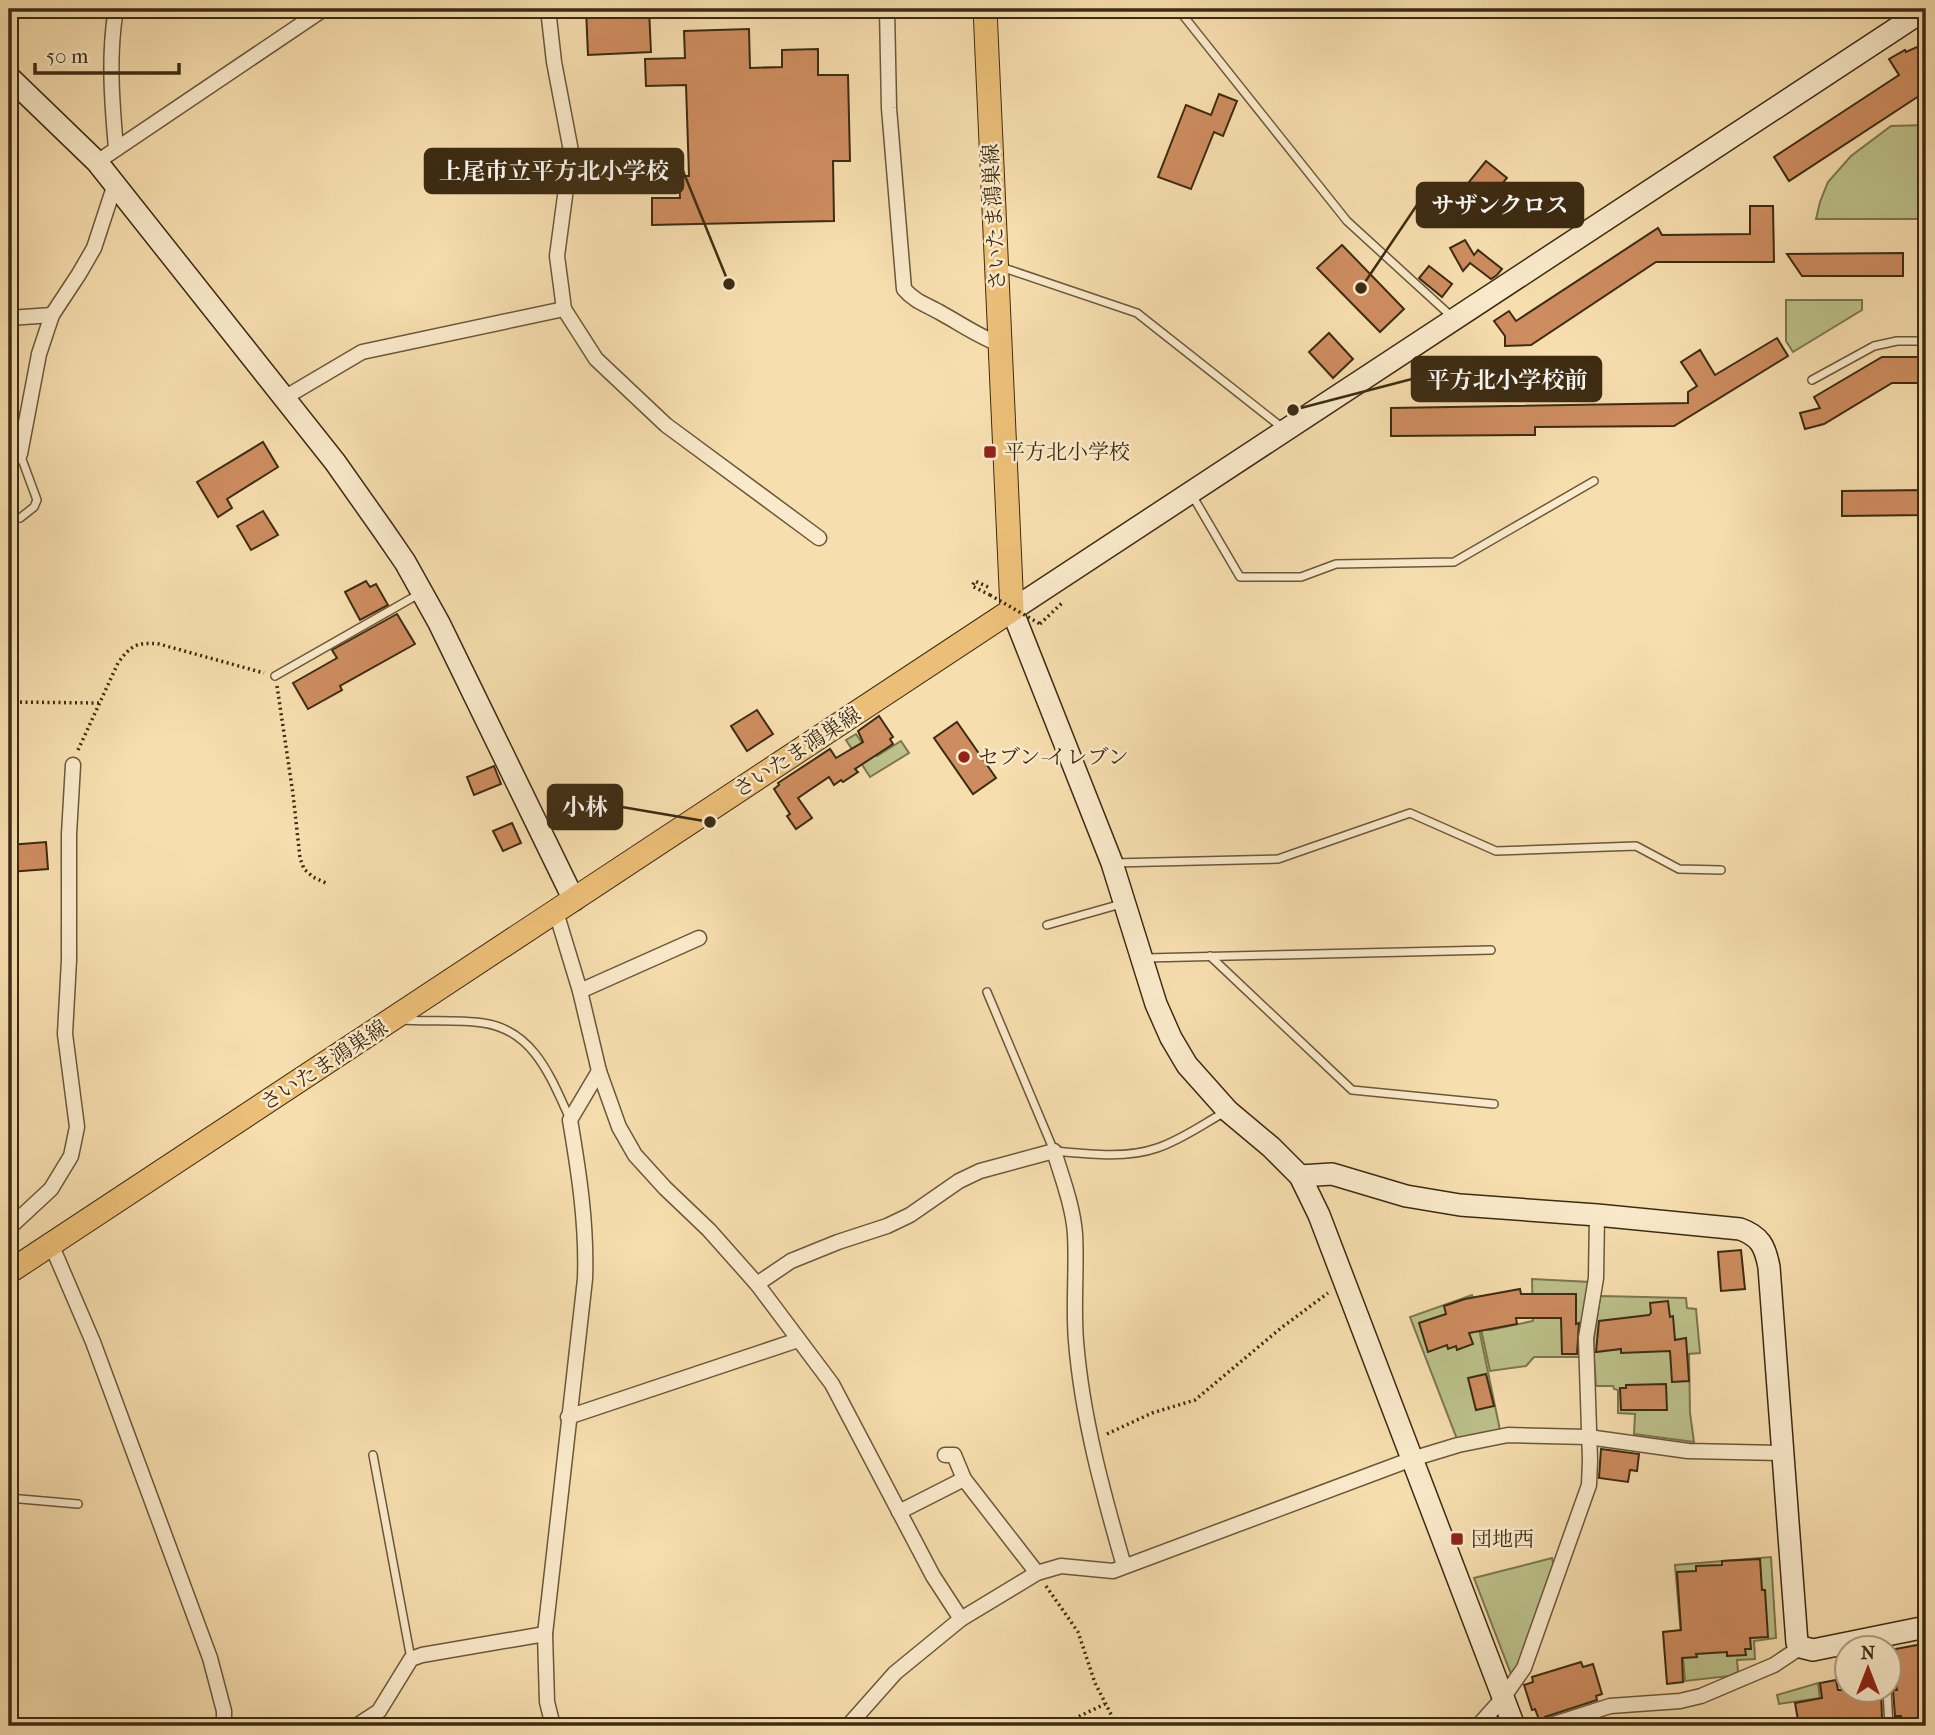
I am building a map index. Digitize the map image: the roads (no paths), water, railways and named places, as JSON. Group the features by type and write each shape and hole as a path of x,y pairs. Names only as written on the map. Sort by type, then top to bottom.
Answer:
{"main road":[{"name":"さいたま鴻巣線","path":"9,1272 1012,610 985,9"}],"street":[{"path":"116,9 112,36 112,102 116,149"},
{"path":"97,162 324,9"},
{"path":"548,9 554,62 571,151 557,256 564,309 596,359 666,425 819,538"},
{"path":"887,9 889,108 904,289 912,298 975,334 999,344"},
{"path":"1514,1726 1319,1215 1300,1176 1228,1111 1187,1065 1171,1038 1156,1004 1112,863 1012,610 1926,9"},
{"path":"9,77 97,162 115,184 335,462 422,592 565,906 580,992 599,1071 619,1127 635,1156 664,1188 700,1221 757,1284 832,1384 933,1576 961,1619"},
{"path":"15,458 39,354 52,314 94,248 115,184"},
{"path":"284,398 362,352 564,309"},
{"path":"9,318 52,314"},
{"path":"9,1228 51,1189 71,1156 77,1127 65,1034 73,765"},
{"path":"580,992 698,938"},
{"path":"552,1726 547,1702 545,1634 585,1279 583,1204 570,1120 599,1071"},
{"path":"757,1284 791,1261 898,1221 959,1181 980,1171 1054,1151 1075,1232 1075,1340 1092,1440 1124,1566"},
{"path":"1300,1176 1332,1174 1406,1196 1450,1204 1740,1229 1758,1237 1765,1248 1769,1267 1797,1643 1813,1650 1834,1647"},
{"path":"1478,1726 1503,1698 1524,1668 1585,1496 1590,1473 1586,1338 1596,1278 1597,1215"},
{"path":"51,1244 93,1342 210,1658 224,1711 224,1726"},
{"path":"568,1417 798,1340"},
{"path":"848,1726 895,1673 961,1619 1037,1573 1061,1566 1113,1571 1458,1445 1508,1435 1588,1437 1688,1451 1782,1453"},
{"path":"945,1455 954,1455 964,1479 1037,1573"},
{"path":"899,1512 964,1479"},
{"path":"1904,1635 1926,1627"},
{"path":"356,1726 379,1711 411,1659 545,1634"},
{"path":"1548,1726 1610,1706 1680,1701 1701,1696 1774,1665 1801,1647"}],"lane":[{"path":"1178,9 1348,221 1454,319"},
{"path":"997,265 1138,313 1285,430"},
{"path":"1812,380 1874,346 1897,341 1926,341"},
{"path":"15,458 37,500 34,507 20,519"},
{"path":"1190,492 1240,577 1301,577 1336,564 1454,562 1594,481"},
{"path":"275,676 422,592"},
{"path":"1112,863 1278,859 1410,813 1496,851 1636,846 1679,869 1721,870"},
{"path":"1047,925 1125,903"},
{"path":"1142,958 1491,950"},
{"path":"1210,956 1352,1090 1494,1104"},
{"path":"987,992 1054,1151 1108,1154 1154,1149 1173,1142 1228,1111"},
{"path":"393,1020 485,1023 506,1029 533,1048 554,1084 570,1120"},
{"path":"373,1455 411,1659"},
{"path":"9,1498 78,1504"},
{"path":"1888,1704 1889,1726"}],"place":[{"name":"上尾市立平方北小学校","path":"729,284"},
{"name":"サザンクロス","path":"1361,288"},
{"name":"平方北小学校前","path":"1293,410"},
{"name":"平方北小学校","path":"990,452"},
{"name":"セブン-イレブン","path":"964,757"},
{"name":"小林","path":"710,822"},
{"name":"団地西","path":"1457,1539"}]}
